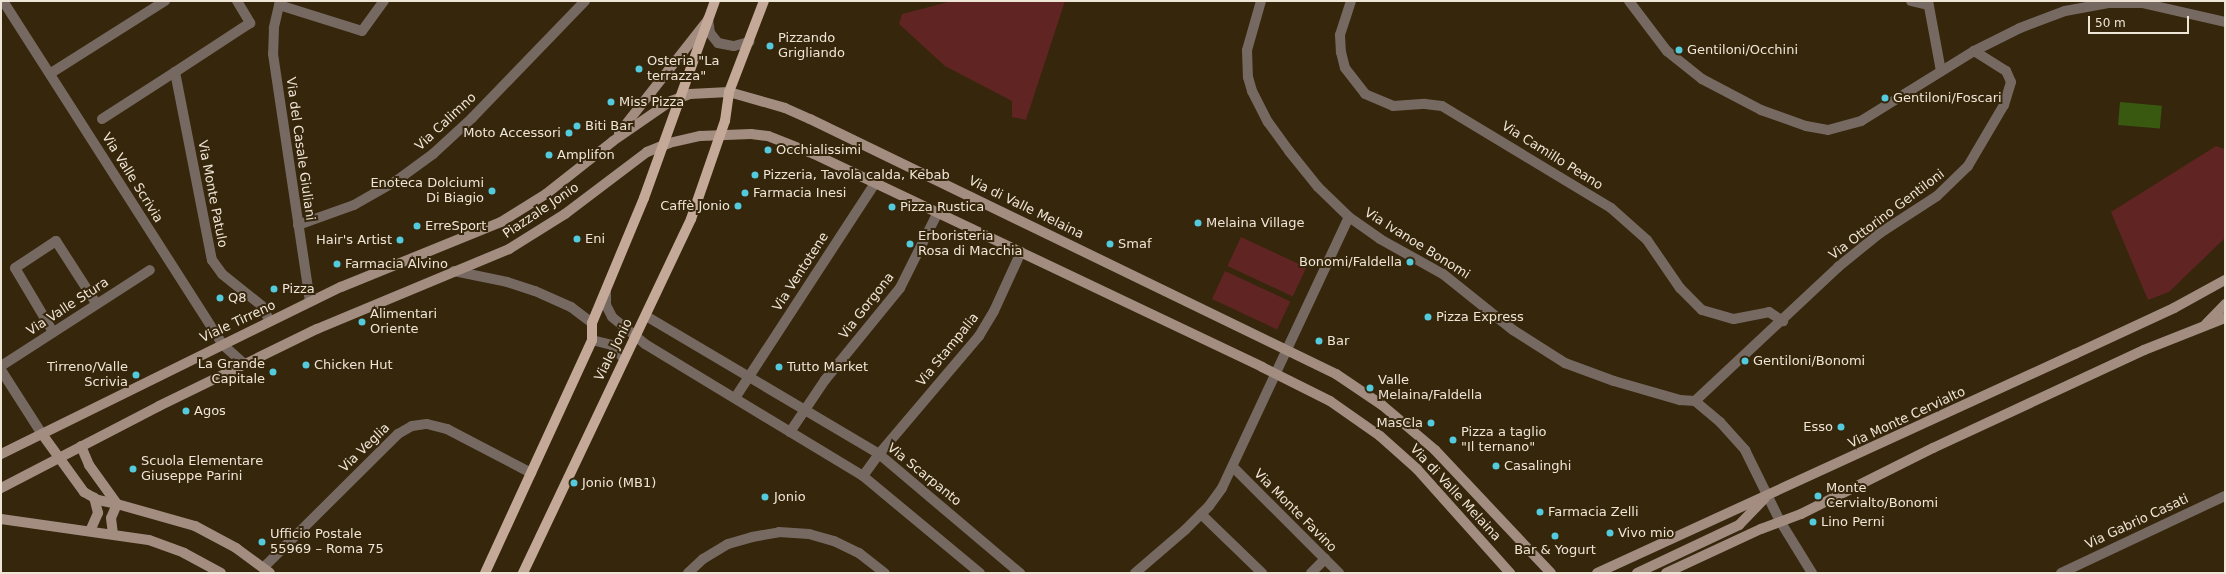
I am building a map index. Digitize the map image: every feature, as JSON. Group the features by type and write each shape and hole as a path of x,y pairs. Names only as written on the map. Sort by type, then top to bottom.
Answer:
{"main road":[{"path":"662,145 715,1"},
{"path":"720,135 730,92 764,1"},
{"name":"Piazzale Jonio","path":"613,141 708,19"},
{"name":"Piazzale Jonio","path":"451,244 519,212 564,181 613,141 679,98 703,93 730,92"},
{"name":"Via di Valle Melaina","path":"730,92 804,116 1285,349 1351,384 1401,420 1451,465 1551,573"},
{"name":"Via di Valle Melaina","path":"720,135 751,134 775,139 938,212 1274,372 1339,406 1394,447 1434,486 1510,573"},
{"name":"Piazzale Jonio","path":"454,271 500,254 536,234 631,162 662,145 700,136 720,135"},
{"name":"Viale Jonio","path":"523,573 691,219 720,135"},
{"name":"Viale Jonio","path":"485,573 592,340 592,323 606,292 662,145"},
{"name":"Viale Tirreno","path":"1,454 310,301 370,274 451,244"},
{"path":"1,488 244,364 373,304 454,271"},
{"name":"Via Monte Cervialto","path":"1597,573 2153,318 2225,280"},
{"path":"2200,329 2225,304"},
{"path":"1666,573 1780,521 1801,514 1933,448 2144,350 2225,318"},
{"path":"42,434 60,457 80,488 94,498 195,526 228,543 266,570"},
{"path":"81,446 89,465 117,504"},
{"path":"1637,573 1739,525 1768,495"},
{"path":"90,531 98,513 94,498"},
{"path":"113,534 111,518 117,504"},
{"path":"1,519 140,538 171,547 221,573"}],"street":[{"name":"Via Valle Scrivia","path":"3,1 51,73 222,344 244,364"},
{"path":"51,73 165,1"},
{"path":"102,119 250,23 237,1"},
{"path":"280,3 362,31 384,1"},
{"name":"Via Calimno","path":"298,225 354,205 396,181 433,154 472,118 585,1"},
{"name":"Via Ivanoe Bonomi","path":"1261,1 1247,50 1247,72 1252,91 1268,122 1289,151 1318,187 1349,217 1380,239 1443,274 1474,296 1513,330 1565,363 1602,377 1680,400 1695,401"},
{"name":"Via Camillo Peano","path":"1350,1 1340,35 1341,52 1345,68 1366,94 1393,106 1442,106 1611,208 1647,240 1680,288 1702,310 1734,319 1769,312 1783,321"},
{"path":"1629,1 1667,51 1694,74 1752,106 1810,128 1828,130 1855,124 1974,51 2048,16 2103,4 2154,5 2225,22"},
{"path":"1912,1 1928,3 1941,71"},
{"name":"Via del Casale Giuliani","path":"280,3 274,28 273,54 310,301"},
{"path":"708,19 710,32 718,43 734,46 749,42"},
{"name":"Via Ottorino Gentiloni","path":"1695,401 1783,321 1808,293 1859,249 1944,191 1971,162 2004,105 2011,82 2006,71 1974,51"},
{"name":"Via Monte Patulo","path":"175,72 212,260 224,276 261,304 270,321"},
{"name":"Via Ventotene","path":"735,398 875,183"},
{"name":"Via Gorgona","path":"804,408 900,288 938,212"},
{"path":"1135,573 1201,514 1218,494 1233,467 1274,372 1349,217"},
{"path":"53,332 15,268 56,241 96,303"},
{"name":"Via Stampalia","path":"863,476 879,454 979,336 991,316 1021,252"},
{"name":"Via Valle Stura","path":"1,366 96,303 150,270"},
{"path":"454,271 507,282 535,291 571,307 592,323"},
{"path":"606,292 606,305 612,317 637,335 647,346 863,476 980,573"},
{"name":"Via Scarpanto","path":"646,316 804,408 879,454 1020,573"},
{"path":"592,340 612,345 624,359"},
{"path":"1,370 42,434"},
{"path":"1695,401 1720,422 1740,444 1752,463 1780,521 1812,573"},
{"path":"790,432 804,408"},
{"name":"Via Veglia","path":"266,570 398,434 412,426 427,424 442,427 531,473"},
{"name":"Via Monte Favino","path":"1233,467 1339,573"},
{"name":"Via Gabrio Casati","path":"2061,573 2225,496"},
{"path":"1201,514 1262,573"},
{"path":"688,573 708,556 734,542 762,534 790,532 834,541 859,554 885,573"},
{"path":"1311,573 1325,559"}],"shaded area":[{"path":"952,1 1065,1 1026,120 1012,117 1012,101 945,66 899,24 902,14"},
{"path":"2120,102 2162,106 2160,129 2118,125"},
{"path":"2216,146 2225,149 2225,238 2169,292 2148,300 2111,212"},
{"path":"1241,237 1306,267 1293,296 1227,266"},
{"path":"1225,271 1290,301 1277,330 1212,299"}],"place":[{"name":"Pizzando Grigliando","path":"770,46"},
{"name":"Gentiloni/Occhini","path":"1679,50"},
{"name":"Osteria \"La terrazza\"","path":"639,69"},
{"name":"Gentiloni/Foscari","path":"1885,98"},
{"name":"Miss Pizza","path":"611,102"},
{"name":"Biti Bar","path":"577,126"},
{"name":"Moto Accessori","path":"569,133"},
{"name":"Occhialissimi","path":"768,150"},
{"name":"Amplifon","path":"549,155"},
{"name":"Pizzeria, Tavola calda, Kebab","path":"755,175"},
{"name":"Enoteca Dolciumi Di Biagio","path":"492,191"},
{"name":"Farmacia Inesi","path":"745,193"},
{"name":"Caffè Jonio","path":"738,206"},
{"name":"Pizza Rustica","path":"892,207"},
{"name":"Melaina Village","path":"1198,223"},
{"name":"ErreSport","path":"417,226"},
{"name":"Eni","path":"577,239"},
{"name":"Hair's Artist","path":"400,240"},
{"name":"Erboristeria Rosa di Macchia","path":"910,244"},
{"name":"Smaf","path":"1110,244"},
{"name":"Bonomi/Faldella","path":"1410,262"},
{"name":"Farmacia Alvino","path":"337,264"},
{"name":"Pizza","path":"274,289"},
{"name":"Q8","path":"220,298"},
{"name":"Pizza Express","path":"1428,317"},
{"name":"Alimentari Oriente","path":"362,322"},
{"name":"Bar","path":"1319,341"},
{"name":"Gentiloni/Bonomi","path":"1745,361"},
{"name":"Chicken Hut","path":"306,365"},
{"name":"Tutto Market","path":"779,367"},
{"name":"La Grande Capitale","path":"273,372"},
{"name":"Tirreno/Valle Scrivia","path":"136,375"},
{"name":"Valle Melaina/Faldella","path":"1370,388"},
{"name":"Agos","path":"186,411"},
{"name":"MasCla","path":"1431,423"},
{"name":"Esso","path":"1841,427"},
{"name":"Pizza a taglio \"Il ternano\"","path":"1453,440"},
{"name":"Casalinghi","path":"1496,466"},
{"name":"Scuola Elementare Giuseppe Parini","path":"133,469"},
{"name":"Jonio (MB1)","path":"574,483"},
{"name":"Monte Cervialto/Bonomi","path":"1818,496"},
{"name":"Jonio","path":"765,497"},
{"name":"Farmacia Zelli","path":"1540,512"},
{"name":"Lino Perni","path":"1813,522"},
{"name":"Vivo mio","path":"1610,533"},
{"name":"Bar & Yogurt","path":"1555,536"},
{"name":"Ufficio Postale 55969 – Roma 75","path":"262,542"}]}
